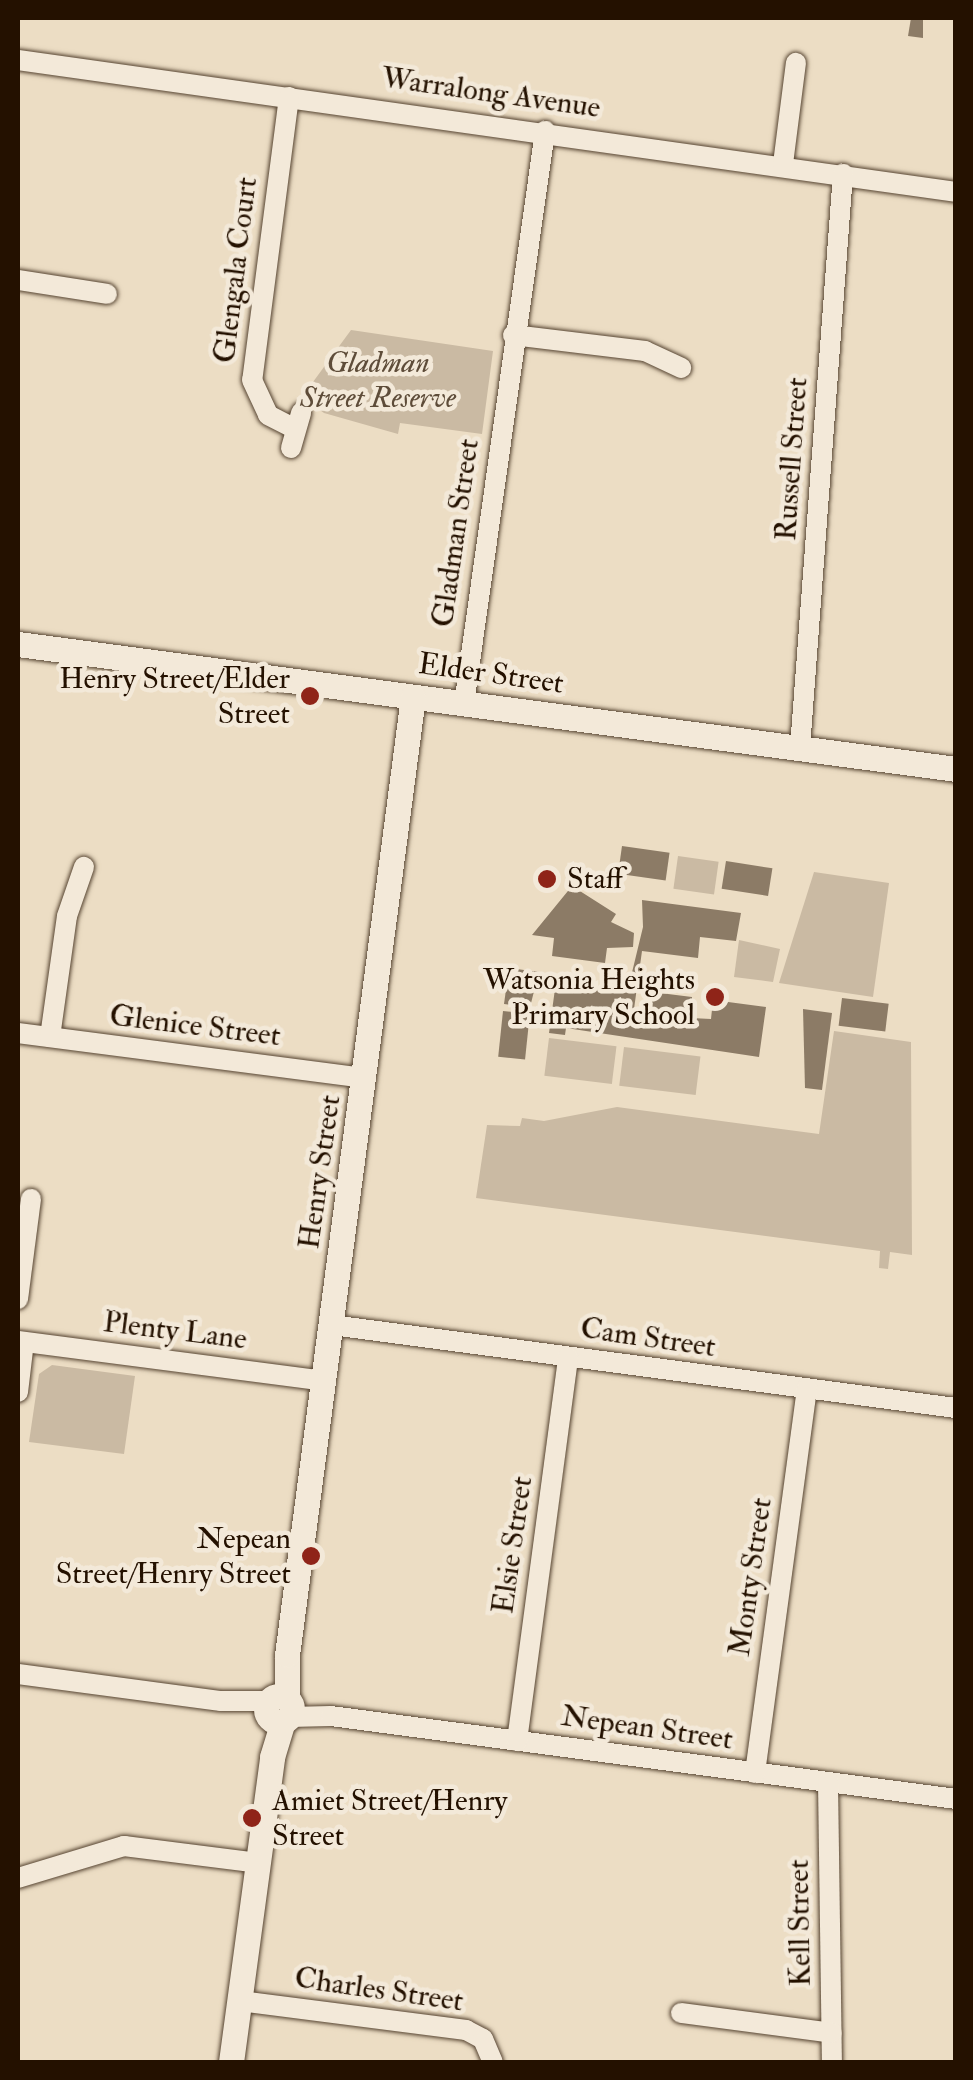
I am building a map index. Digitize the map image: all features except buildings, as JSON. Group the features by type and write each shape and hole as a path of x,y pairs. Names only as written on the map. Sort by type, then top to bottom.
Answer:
{"street":[{"name":"Warralong Avenue","path":"18,60 783,164 956,192"},
{"path":"783,164 796,63"},
{"name":"Glengala Court","path":"289,97 252,380 268,416 296,430"},
{"name":"Gladman Street","path":"464,704 540,130"},
{"name":"Russell Street","path":"800,748 844,174"},
{"path":"18,280 107,294"},
{"path":"513,335 645,351 681,368"},
{"name":"Elder Street","path":"18,644 956,769"},
{"name":"Henry Street","path":"231,2062 413,696"},
{"path":"50,1037 67,916 84,867"},
{"name":"Glenice Street","path":"18,1033 365,1078"},
{"path":"18,1298 31,1199"},
{"name":"Cam Street","path":"332,1326 956,1408"},
{"path":"18,1392 21,1342"},
{"name":"Plenty Lane","path":"21,1342 324,1381"},
{"name":"Elsie Street","path":"517,1741 568,1357"},
{"name":"Monty Street","path":"755,1773 806,1390"},
{"name":"Nepean Street","path":"18,1674 956,1800"},
{"name":"Kell Street","path":"828,1782 832,2062"},
{"path":"18,1878 124,1846 258,1864"},
{"name":"Charles Street","path":"240,2001 466,2030 483,2038 493,2062"},
{"path":"681,2013 832,2033"}],"green space":[{"name":"Gladman Street Reserve","path":"351,330 493,351 482,434 400,423 398,434 324,413 302,397"},
{"path":"678,856 719,862 714,894 673,889"},
{"path":"814,872 889,883 873,997 779,983"},
{"path":"739,940 780,949 773,982 734,977"},
{"path":"834,1031 911,1042 912,1255 890,1252 888,1269 879,1268 880,1251 476,1198 487,1125 520,1126 522,1118 544,1121 617,1107 819,1134"},
{"path":"549,1038 616,1046 612,1084 544,1076"},
{"path":"624,1047 700,1056 696,1095 619,1086"},
{"path":"52,1365 135,1376 124,1454 29,1442 39,1374"}],"place":[{"name":"Henry Street/Elder Street","path":"310,696"},
{"name":"Staff","path":"547,879"},
{"name":"Watsonia Heights Primary School","path":"715,997"},
{"name":"Nepean Street/Henry Street","path":"311,1556"},
{"name":"Amiet Street/Henry Street","path":"252,1818"}]}
